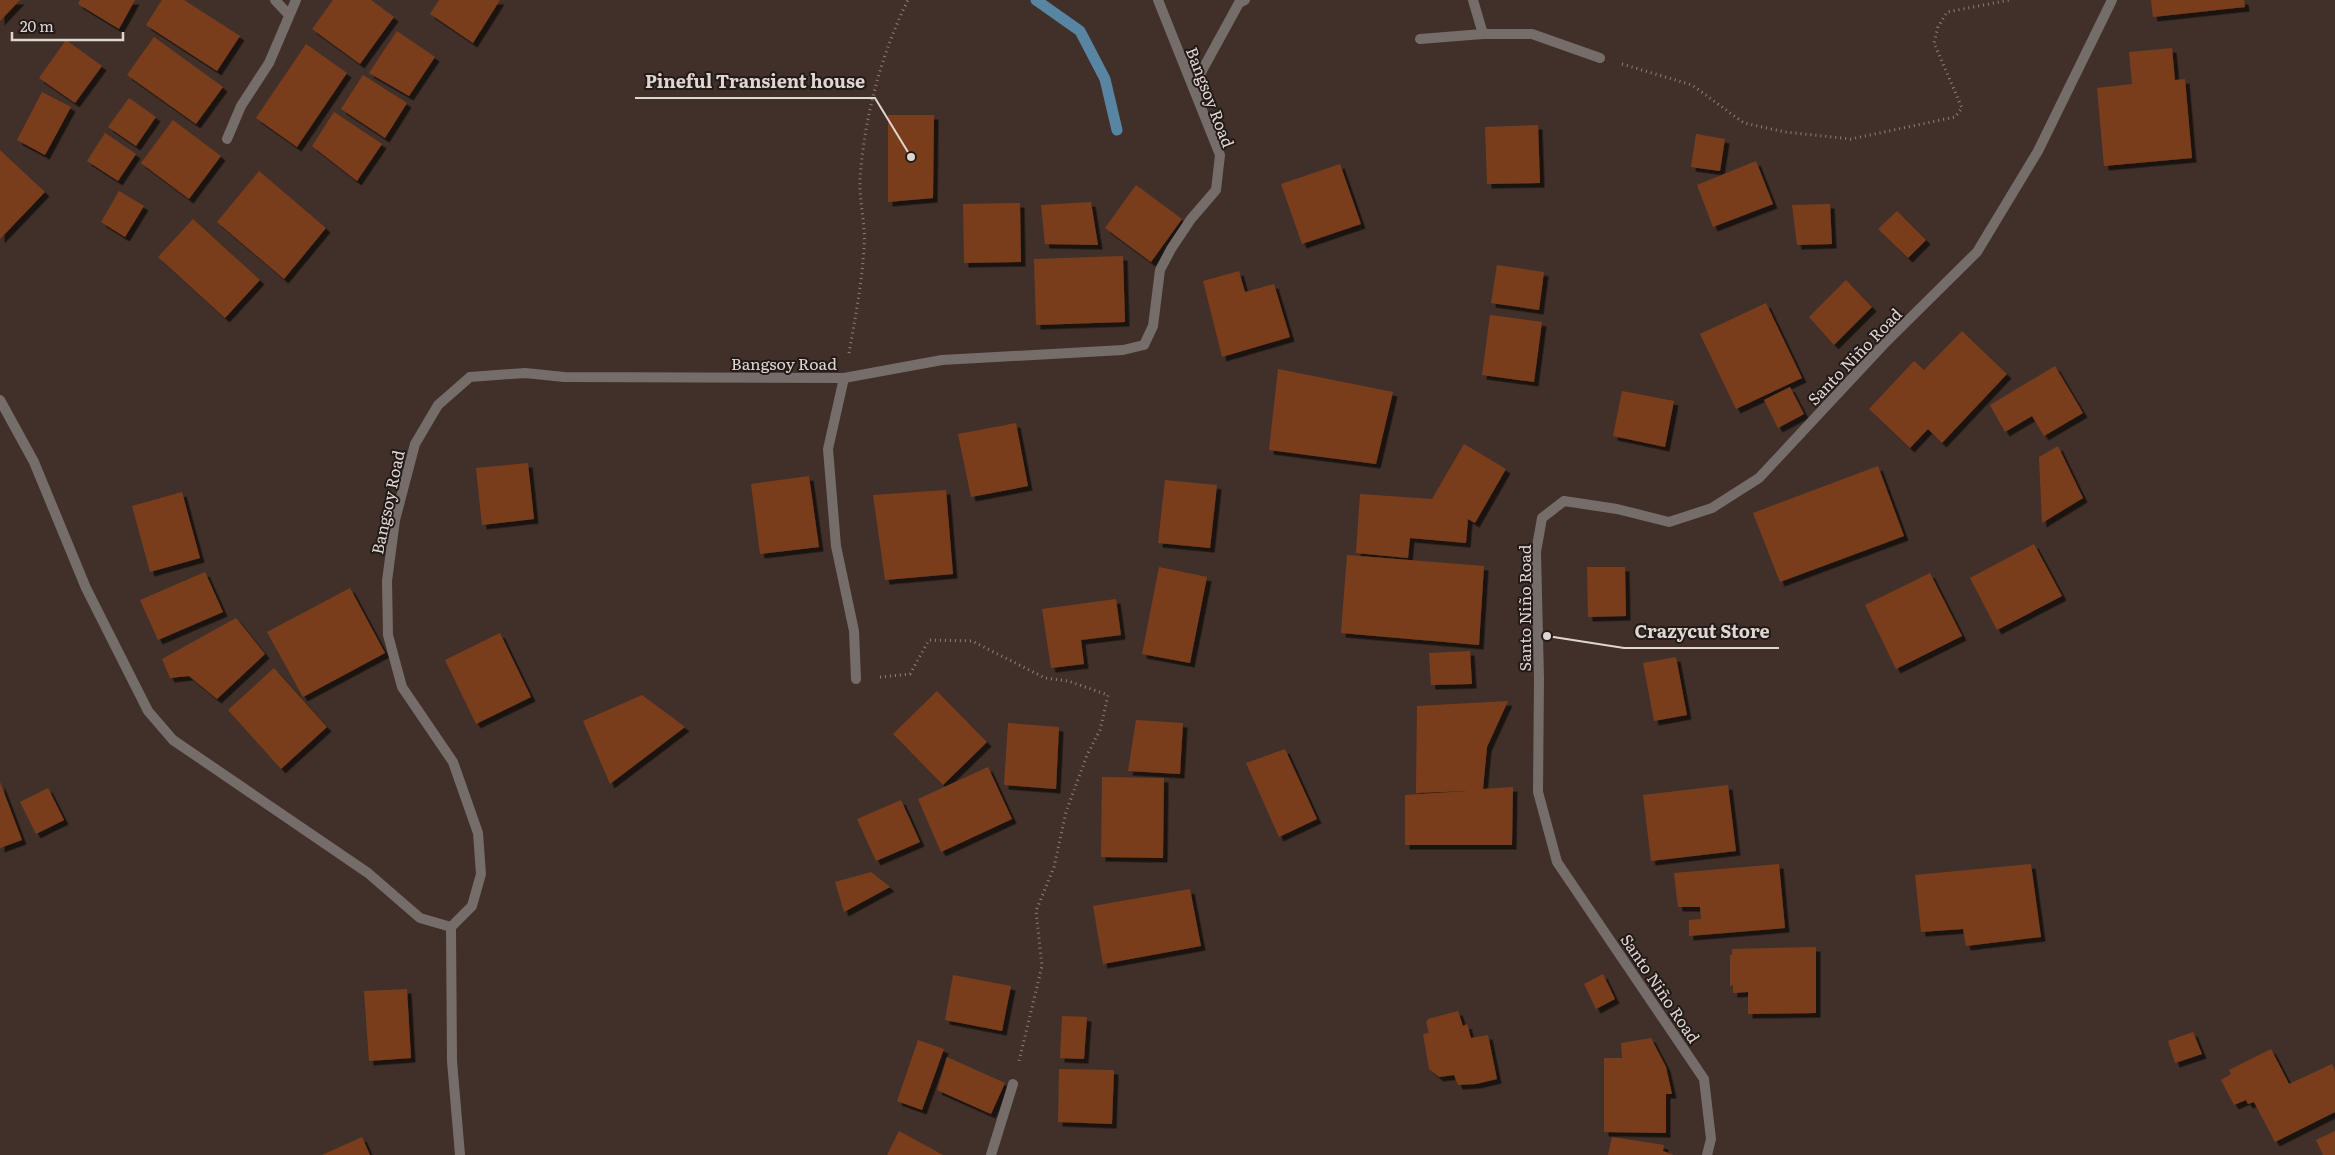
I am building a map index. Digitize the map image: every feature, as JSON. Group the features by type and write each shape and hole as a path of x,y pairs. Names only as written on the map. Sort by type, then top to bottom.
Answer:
{"street":[{"path":"275,0 290,15"},
{"path":"227,138 241,106 269,63 296,0"},
{"name":"Bangsoy Road","path":"450,927 472,906 480,874 478,833 453,762 402,687 388,635 387,581 395,520 415,444 438,405 470,377 525,373 564,377 844,378 942,360 1123,350 1144,345 1153,326 1160,270 1171,249 1191,219 1216,190 1220,154 1158,0"},
{"path":"1193,87 1239,4 1245,0"},
{"path":"1473,0 1483,34"},
{"name":"Santo Niño Road","path":"1707,1155 1712,1139 1704,1079 1557,862 1538,792 1539,680 1536,552 1542,518 1564,501 1617,509 1669,522 1712,508 1759,478 1884,344 1977,252 2038,151 2112,0"},
{"path":"1420,39 1483,34 1532,34 1600,58"},
{"path":"844,378 828,448 836,546 854,631 856,679"},
{"path":"0,400 34,462 86,588 148,711 173,740 368,873 420,918 450,927 452,1061 460,1155"},
{"path":"991,1155 1013,1084"}],"path":[{"path":"844,378 855,318 864,246 860,180 871,105 895,25 908,0"},
{"path":"1600,58 1692,85 1744,123 1785,132 1851,139 1954,117 1962,108 1934,43 1938,27 1947,12 2010,0"},
{"path":"856,679 910,674 929,640 972,641 1045,678 1068,681 1108,695 1100,730 1087,755 1066,812 1054,867 1036,911 1042,966 1013,1084"}],"building":[{"path":"0,0 20,0 0,21"},
{"path":"80,0 135,0 119,29 78,4"},
{"path":"162,0 184,0 240,36 217,71 146,25"},
{"path":"333,0 371,0 394,17 360,64 312,29"},
{"path":"439,0 500,0 473,43 430,14"},
{"path":"2151,0 2244,0 2245,7 2153,17"},
{"path":"397,31 435,57 409,96 369,73"},
{"path":"154,37 223,87 196,124 127,75"},
{"path":"66,40 102,66 75,103 39,78"},
{"path":"306,44 347,73 297,147 256,118"},
{"path":"2172,48 2175,80 2185,79 2192,158 2104,166 2097,88 2132,84 2129,52"},
{"path":"363,75 407,103 385,138 341,109"},
{"path":"42,92 71,107 45,155 17,140"},
{"path":"129,98 156,117 136,146 108,127"},
{"path":"334,112 382,144 357,181 312,146"},
{"path":"888,115 934,115 933,198 888,202"},
{"path":"173,120 221,156 189,199 141,163"},
{"path":"1538,125 1540,183 1487,184 1485,127"},
{"path":"105,133 136,154 118,181 87,161"},
{"path":"1696,134 1725,139 1720,171 1691,167"},
{"path":"0,150 45,192 0,239"},
{"path":"1756,161 1773,204 1713,227 1697,185"},
{"path":"1340,164 1361,224 1302,244 1281,184"},
{"path":"259,171 326,228 284,279 217,222"},
{"path":"1136,185 1182,219 1151,262 1105,228"},
{"path":"119,191 144,206 125,237 101,222"},
{"path":"1091,202 1098,245 1045,244 1041,205"},
{"path":"1020,203 1021,262 964,263 963,204"},
{"path":"1830,204 1832,244 1797,245 1792,205"},
{"path":"1897,211 1926,240 1908,258 1878,229"},
{"path":"193,219 260,280 225,318 158,257"},
{"path":"1123,256 1125,322 1036,325 1034,259"},
{"path":"1497,265 1544,272 1539,310 1491,303"},
{"path":"1239,271 1245,292 1274,284 1290,337 1222,357 1203,281"},
{"path":"1846,280 1872,307 1834,345 1809,317"},
{"path":"1766,303 1802,378 1736,409 1700,334"},
{"path":"1490,315 1542,322 1534,382 1482,375"},
{"path":"1962,331 2007,374 1942,443 1928,429 1910,448 1869,409 1914,361 1924,370"},
{"path":"2055,366 2083,413 2044,436 2032,416 2005,432 1990,405"},
{"path":"1278,369 1393,392 1376,464 1269,450"},
{"path":"1790,387 1804,414 1778,428 1764,400"},
{"path":"1622,391 1674,401 1665,447 1613,436"},
{"path":"1016,423 1028,486 971,497 958,434"},
{"path":"1464,444 1506,469 1475,523 1468,519 1466,543 1410,538 1408,558 1356,553 1360,494 1432,499"},
{"path":"2058,446 2083,498 2042,523 2039,457"},
{"path":"528,463 534,519 482,525 476,468"},
{"path":"1878,466 1904,536 1780,582 1753,513"},
{"path":"809,476 819,547 760,554 751,484"},
{"path":"1165,480 1217,485 1210,548 1158,543"},
{"path":"946,490 953,574 885,580 873,495"},
{"path":"182,492 200,558 150,572 132,506"},
{"path":"2034,544 2062,596 1997,630 1970,578"},
{"path":"1347,555 1484,566 1479,645 1341,633"},
{"path":"1159,567 1207,577 1190,663 1142,654"},
{"path":"1587,567 1625,567 1626,616 1588,617"},
{"path":"205,572 223,612 158,640 140,600"},
{"path":"1930,573 1962,636 1896,669 1865,605"},
{"path":"350,588 385,653 303,697 267,632"},
{"path":"1116,599 1121,635 1081,640 1084,664 1051,668 1042,609"},
{"path":"236,618 265,654 217,699 189,676 170,678 162,659"},
{"path":"500,633 531,697 476,724 445,660"},
{"path":"1470,651 1472,684 1431,685 1429,653"},
{"path":"1676,657 1687,715 1654,721 1643,663"},
{"path":"274,668 327,727 281,769 228,710"},
{"path":"937,691 987,742 943,785 893,734"},
{"path":"642,695 685,727 610,784 583,721"},
{"path":"1508,701 1487,747 1483,789 1513,787 1512,845 1405,845 1405,795 1468,791 1416,793 1417,706"},
{"path":"1136,720 1183,723 1180,774 1128,771"},
{"path":"1008,723 1059,727 1056,789 1004,785"},
{"path":"1285,749 1317,819 1279,837 1246,763"},
{"path":"988,767 1012,819 941,852 918,799"},
{"path":"1102,777 1164,778 1163,858 1101,857"},
{"path":"0,782 22,840 0,848"},
{"path":"1728,785 1736,851 1651,861 1643,795"},
{"path":"48,788 64,820 36,834 20,802"},
{"path":"901,800 920,842 876,861 857,819"},
{"path":"1779,864 1785,928 1689,936 1689,920 1701,919 1700,907 1678,907 1674,873"},
{"path":"2031,864 2041,937 1966,946 1963,929 1921,932 1915,875"},
{"path":"871,872 890,887 844,912 835,882"},
{"path":"1190,889 1201,946 1103,964 1093,906"},
{"path":"1816,947 1816,1013 1748,1014 1748,992 1733,993 1733,985 1730,986 1730,955 1732,955 1732,949"},
{"path":"1603,974 1615,999 1596,1009 1584,984"},
{"path":"953,975 1011,986 1002,1031 945,1020"},
{"path":"407,989 411,1058 369,1061 364,991"},
{"path":"1458,1011 1463,1026 1467,1024 1471,1038 1488,1035 1497,1079 1476,1084 1458,1085 1454,1075 1439,1077 1429,1069 1423,1034 1429,1033 1426,1022 1428,1019"},
{"path":"1062,1016 1087,1017 1084,1059 1060,1058"},
{"path":"2193,1032 2202,1054 2175,1063 2168,1041"},
{"path":"1651,1038 1666,1067 1672,1094 1666,1094 1666,1133 1604,1132 1604,1058 1622,1058 1621,1043"},
{"path":"918,1040 944,1049 922,1110 897,1101"},
{"path":"2271,1049 2289,1084 2332,1064 2335,1071 2335,1112 2275,1142 2254,1102 2248,1104 2246,1100 2234,1105 2221,1080 2231,1074 2229,1070"},
{"path":"947,1057 1005,1083 991,1114 937,1090"},
{"path":"1059,1069 1114,1070 1112,1124 1058,1122"},
{"path":"899,1131 943,1155 887,1155"},
{"path":"2335,1131 2335,1155 2323,1155 2316,1140"},
{"path":"362,1137 370,1155 322,1155"},
{"path":"1612,1137 1664,1145 1663,1151 1674,1155 1608,1155"}],"waterway":[{"path":"1036,0 1080,31 1105,79 1117,130"}],"place":[{"name":"Pineful Transient house","path":"911,157"},
{"name":"Crazycut Store","path":"1547,636"}]}
